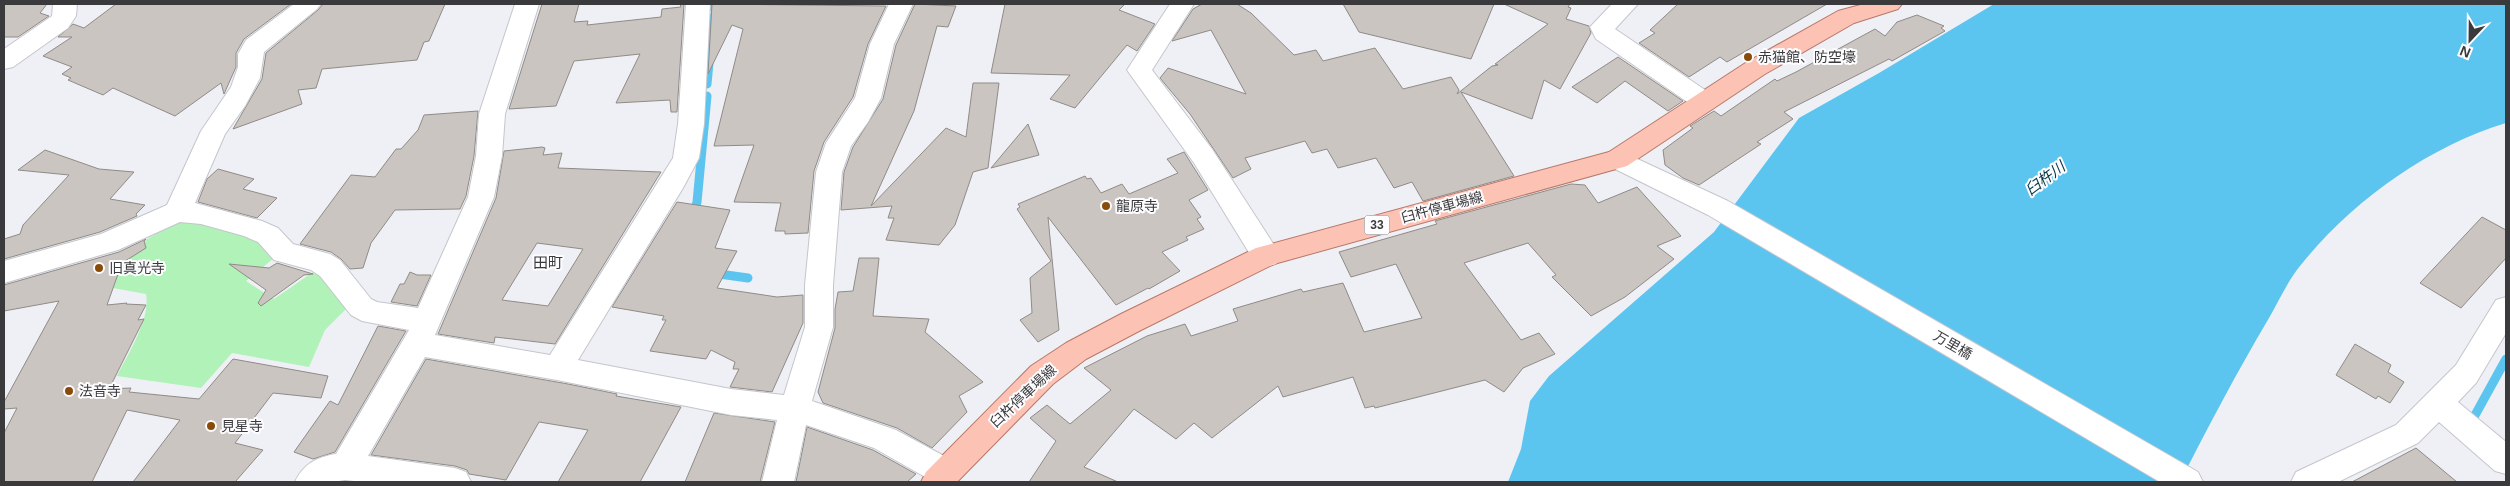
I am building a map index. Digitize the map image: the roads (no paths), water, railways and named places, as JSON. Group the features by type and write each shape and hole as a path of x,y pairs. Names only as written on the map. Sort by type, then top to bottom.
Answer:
{"main road":[{"name":"臼杵停車場線","path":"941,478 1042,374 1076,351 1266,256 1618,159 1756,68 1855,10 1890,4"}],"street":[{"path":"4,61 60,22 64,16 65,4"},
{"path":"177,212 203,156 208,140 248,81 252,64 250,54 255,46 310,4"},
{"path":"345,466 422,333 481,197 489,156 492,114 526,11 526,4"},
{"path":"557,368 674,181 686,158 691,124 698,4"},
{"path":"778,482 795,409 819,327 820,284 829,172 840,143 859,116 868,98 882,44 901,4"},
{"path":"1182,4 1139,70 1203,156 1266,256"},
{"path":"1626,4 1602,27 1604,33 1705,102"},
{"name":"万里橋","path":"1618,159 1718,208 2187,482"},
{"path":"4,272 108,244 177,212 201,214 268,234 284,252 320,262 330,268 353,299 372,313 422,333 557,368 731,402 795,409 846,424 884,439 941,478"},
{"path":"2307,482 2407,434 2466,374 2506,308"},
{"path":"2438,403 2506,461"},
{"path":"311,482 325,469 345,466 456,482"}],"water":[{"name":"臼杵川","path":"1994,4 2506,4 2506,123 2448,146 2420,162 2367,199 2320,242 2295,272 2287,285 2180,482 1508,482 1521,449 1530,401 1549,376 1714,232 1799,118 1879,73"}],"waterway":[{"path":"707,84 711,41 710,18"},
{"path":"693,215 697,202 707,96"},
{"path":"712,273 748,278"},
{"path":"2474,417 2506,359"}],"place":[{"name":"赤猫館、防空壕","path":"1748,57"},
{"name":"龍原寺","path":"1106,206"},
{"name":"旧真光寺","path":"99,268"},
{"name":"法音寺","path":"69,391"},
{"name":"見星寺","path":"211,426"}],"district":[{"name":"田町","path":"548,262"}]}
